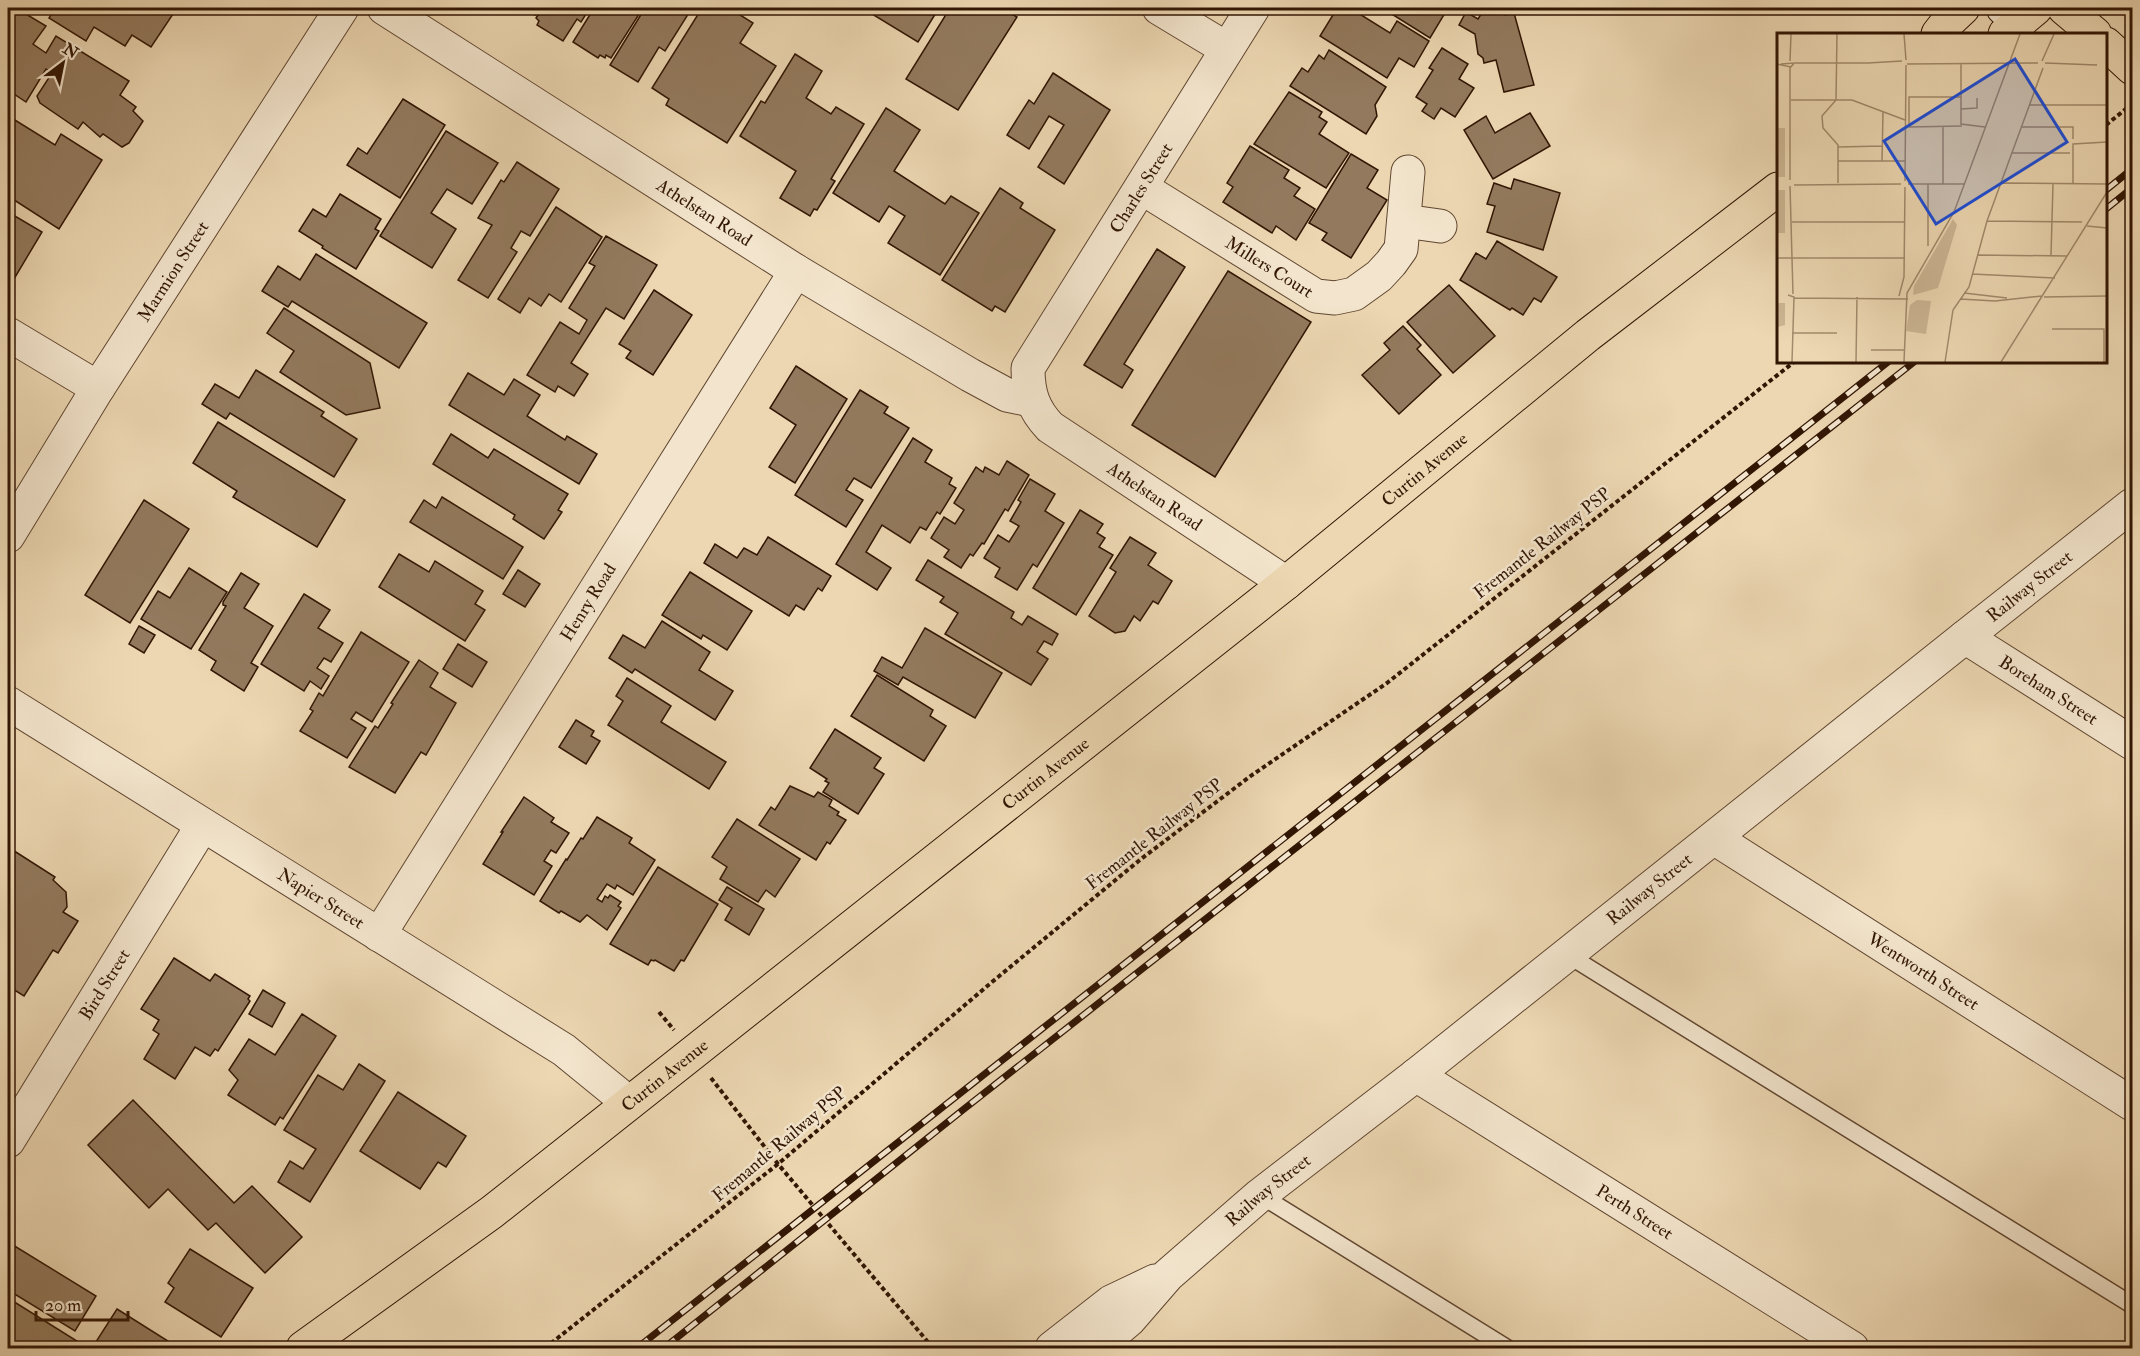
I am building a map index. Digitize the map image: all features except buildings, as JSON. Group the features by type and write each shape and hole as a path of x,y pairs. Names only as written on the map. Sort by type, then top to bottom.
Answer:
{"main road":[{"path":"1939,33 1963,8"},
{"path":"2064,8 2094,33"},
{"path":"2107,46 2126,84"},
{"name":"Curtin Avenue","path":"304,1348 492,1212 1286,583 1588,334 1777,191"}],"street":[{"name":"Marmion Street","path":"8,536 98,388 342,8"},
{"path":"1159,8 1227,49"},
{"name":"Charles Street","path":"1029,384 1142,188 1253,8"},
{"name":"Athelstan Road","path":"398,12 796,270 970,375 1007,395 1029,384 1039,415 1050,426 1286,583"},
{"name":"Millers Court","path":"1142,188 1316,296 1335,298 1354,294 1379,276 1401,249 1408,172"},
{"path":"1404,221 1440,226"},
{"name":"Henry Road","path":"379,935 796,270"},
{"path":"8,334 98,388"},
{"name":"Railway Street","path":"1096,1348 1129,1320 1168,1275 1260,1195 1568,955 2133,505"},
{"name":"Boreham Street","path":"1965,637 2133,743"},
{"name":"Napier Street","path":"8,703 564,1050 629,1104"},
{"name":"Bird Street","path":"8,1141 202,826"},
{"name":"Wentworth Street","path":"1714,838 2133,1104"},
{"name":"Perth Street","path":"1416,1075 1852,1348"},
{"name":"Railway Street","path":"1052,1348 1111,1302 1168,1275"}],"lane":[{"path":"1568,955 2133,1305"},
{"path":"1260,1195 1507,1348"}],"path":[{"path":"2107,123 2126,84"},
{"name":"Fremantle Railway PSP","path":"545,1348 778,1164 983,989 1141,860 1252,776 1387,683 1793,363"},
{"path":"659,1012 678,1036"},
{"path":"707,1074 778,1164 933,1348"}],"railway":[{"path":"2107,189 2132,169"},
{"path":"2107,208 2132,188"},
{"path":"637,1348 1887,363"},
{"path":"664,1348 964,1109 1913,363"}]}
